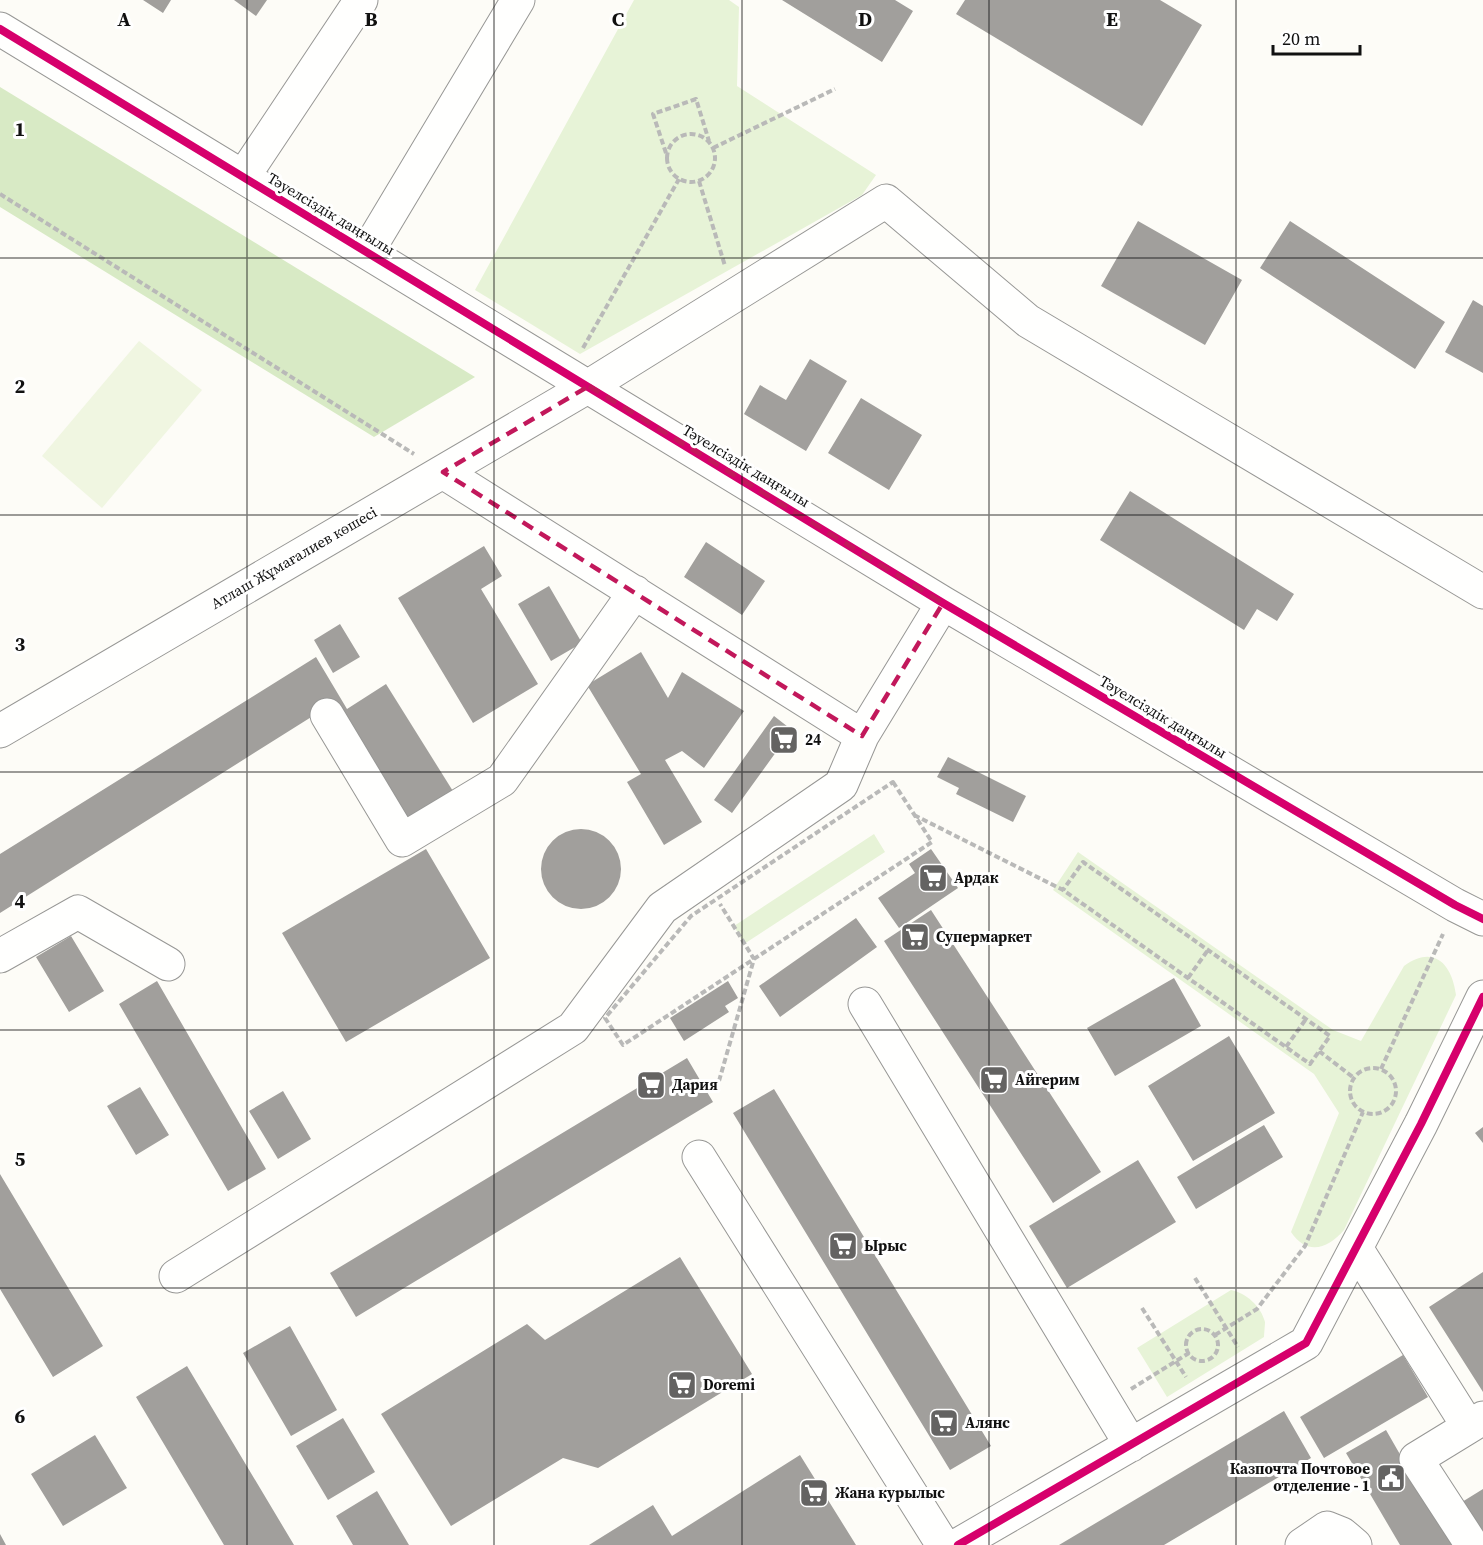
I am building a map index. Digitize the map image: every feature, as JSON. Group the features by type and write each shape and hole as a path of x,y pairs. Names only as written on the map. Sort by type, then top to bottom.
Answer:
{"street":[{"path":"243,177 361,0"},
{"path":"367,252 518,0"},
{"name":"Тәуелсіздік даңғылы","path":"0,29 944,603 1469,912"},
{"name":"Атлаш Жұмағалиев көшесі","path":"0,731 443,472 580,380 733,296 886,201 1028,321 1483,591"},
{"path":"443,472 862,736"},
{"path":"327,715 402,840 502,780 635,592"},
{"path":"176,1276 573,1028 662,908 842,785 862,736 944,603"},
{"path":"0,956 78,912 168,964"},
{"path":"958,1545 1306,1343 1431,1104 1483,997"},
{"path":"866,1004 1131,1445"},
{"path":"699,1157 943,1545"},
{"path":"1356,1248 1476,1422 1416,1459 1472,1545"},
{"path":"1302,1545 1327,1528 1342,1534 1355,1545"}],"path":[{"path":"713,148 835,89"},
{"path":"696,99 713,148 715,156 711,172 699,181 690,182 679,179 670,171 653,114 696,99"},
{"path":"667,155 668,148 680,136 695,134 709,141"},
{"path":"580,380 580,354 679,179"},
{"path":"699,181 733,296"},
{"path":"0,194 443,472"},
{"path":"893,782 914,815 932,842 623,1045 605,1018 691,916 893,782"},
{"path":"914,815 1063,890 1310,1064 1330,1036 1083,862 1063,890"},
{"path":"716,899 754,959 719,1081"},
{"path":"1381,1069 1469,912"},
{"path":"1188,978 1208,950"},
{"path":"1286,1047 1306,1019"},
{"path":"1319,1051 1354,1078"},
{"path":"1366,1069 1381,1069 1393,1079 1396,1093 1394,1100 1385,1112 1370,1114 1363,1112 1352,1101 1351,1086 1354,1078 1366,1069"},
{"path":"1215,1335 1257,1309 1305,1246 1363,1112"},
{"path":"1195,1278 1254,1373"},
{"path":"1142,1308 1201,1404"},
{"path":"1206,1329 1215,1335 1217,1351 1209,1359 1199,1360 1189,1353 1187,1341 1192,1332 1206,1329"},
{"path":"1106,1404 1189,1353"}],"highlighted area":[{"path":"589,386 943,603 862,736 443,472"}],"green space":[{"path":"634,0 729,0 739,7 737,86 876,175 862,195 580,354 475,290"},
{"path":"0,87 475,377 374,437 0,207"},
{"path":"139,341 202,390 102,508 42,456"},
{"path":"874,834 885,852 744,944 734,926"},
{"path":"1078,852 1333,1030 1361,1041 1404,966 1424,957 1433,957 1446,966 1456,995 1344,1230 1331,1242 1311,1247 1297,1240 1291,1232 1339,1113 1314,1074 1053,890"},
{"path":"1231,1290 1247,1297 1260,1311 1265,1322 1264,1337 1167,1397 1137,1348"}],"building":[{"path":"143,0 171,0 163,13"},
{"path":"234,0 267,0 256,16"},
{"path":"782,0 895,0 913,11 882,62"},
{"path":"965,0 1160,0 1202,25 1142,126 956,14"},
{"path":"1138,221 1242,280 1205,345 1101,286"},
{"path":"1290,221 1445,322 1415,369 1260,268"},
{"path":"1473,300 1483,306 1483,373 1445,352"},
{"path":"810,359 847,381 806,451 744,414 760,385 786,400"},
{"path":"861,398 922,435 889,490 828,453"},
{"path":"1130,491 1294,594 1277,621 1257,609 1244,630 1100,540"},
{"path":"706,542 765,581 742,615 684,577"},
{"path":"484,546 502,576 481,589 538,684 473,723 398,598"},
{"path":"549,586 582,643 551,661 518,604"},
{"path":"340,624 360,657 333,673 314,640"},
{"path":"641,652 668,698 682,672 744,711 704,768 682,751 665,760 702,822 664,845 627,782 641,774 587,685"},
{"path":"316,657 347,709 386,684 456,796 408,826 332,704 0,913 0,854"},
{"path":"774,716 792,730 732,813 714,800"},
{"path":"948,757 1026,796 1013,822 956,794 959,788 937,777"},
{"path":"581,829 596,832 609,841 618,854 621,869 618,884 609,897 596,906 581,909 566,906 553,897 544,884 541,869 544,854 553,841 566,832"},
{"path":"426,849 490,958 346,1042 282,933"},
{"path":"931,849 958,888 899,928 878,898 915,873 909,864"},
{"path":"931,910 1101,1172 1053,1203 884,941"},
{"path":"856,918 877,947 780,1017 759,986"},
{"path":"71,936 104,991 69,1012 36,957"},
{"path":"1174,978 1201,1026 1115,1076 1087,1028"},
{"path":"157,981 266,1169 228,1191 119,1004"},
{"path":"728,981 738,998 725,1006 729,1012 684,1041 670,1018"},
{"path":"1229,1036 1275,1113 1193,1161 1148,1086"},
{"path":"687,1058 713,1102 356,1317 330,1273"},
{"path":"140,1087 169,1135 136,1155 107,1106"},
{"path":"774,1089 991,1446 950,1470 733,1113"},
{"path":"283,1091 311,1139 278,1159 249,1111"},
{"path":"1264,1125 1283,1157 1196,1209 1177,1177"},
{"path":"1483,1127 1483,1143 1475,1133"},
{"path":"1138,1160 1176,1222 1067,1288 1029,1226"},
{"path":"0,1174 103,1346 53,1377 0,1289"},
{"path":"680,1257 752,1374 598,1468 563,1458 451,1526 381,1414 527,1324 545,1340"},
{"path":"1483,1272 1483,1392 1429,1307"},
{"path":"290,1326 337,1410 291,1436 243,1353"},
{"path":"1403,1355 1428,1397 1324,1458 1300,1417"},
{"path":"187,1366 294,1545 224,1545 136,1397"},
{"path":"1284,1411 1311,1458 1164,1545 1059,1545"},
{"path":"343,1418 375,1472 328,1500 296,1446"},
{"path":"1386,1430 1452,1545 1400,1545 1346,1453"},
{"path":"95,1435 127,1488 63,1526 31,1474"},
{"path":"800,1455 856,1545 589,1545 653,1505 672,1536"},
{"path":"1483,1489 1483,1536 1462,1502"},
{"path":"377,1491 409,1545 353,1545 336,1516"},
{"path":"0,1534 6,1545 0,1545"}],"cycle path":[{"path":"0,29 943,603 1455,905 1483,919"},
{"path":"958,1545 1306,1343 1421,1124 1483,997"}],"place":[{"name":"24","path":"784,740"},
{"name":"Ардак","path":"933,878"},
{"name":"Супермаркет","path":"915,937"},
{"name":"Айгерим","path":"994,1080"},
{"name":"Дария","path":"651,1085"},
{"name":"Ырыс","path":"843,1246"},
{"name":"Doremi","path":"682,1385"},
{"name":"Алянс","path":"944,1423"},
{"name":"Казпочта Почтовое отделение - 1","path":"1391,1478"},
{"name":"Жана курылыс","path":"814,1493"}]}
